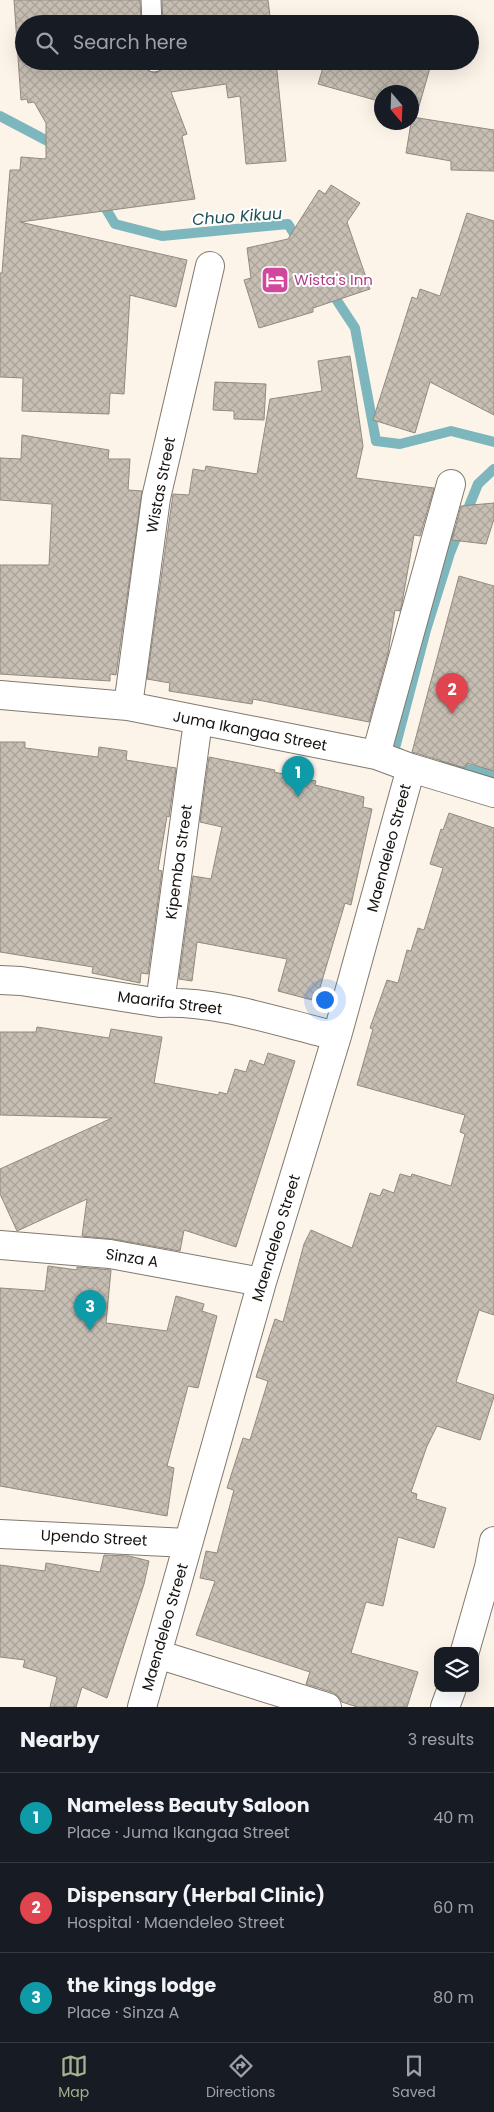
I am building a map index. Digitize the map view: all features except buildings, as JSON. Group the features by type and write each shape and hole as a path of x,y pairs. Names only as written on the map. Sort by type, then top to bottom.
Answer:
{"street":[{"name":"Wistas Street","path":"128,706 156,498 210,266"},
{"path":"376,756 451,484"},
{"name":"Juma Ikangaa Street","path":"0,694 128,706 376,756 494,793"},
{"name":"Kipemba Street","path":"160,1003 198,721"},
{"name":"Maendeleo Street","path":"142,1707 262,1282 337,1036 411,768"},
{"name":"Maarifa Street","path":"0,980 21,981 160,1003 177,1002 226,1009 337,1036"},
{"name":"Sinza A","path":"0,1245 110,1254 262,1282"},
{"name":"Upendo Street","path":"0,1534 188,1543"},
{"path":"466,1647 489,1567 494,1541"},
{"path":"157,1654 327,1707"},
{"path":"445,1707 451,1692"}],"lane":[{"path":"151,0 152,15"}],"waterway":[{"name":"Chuo Kikuu","path":"0,116 57,146"},
{"name":"Chuo Kikuu","path":"100,199 115,224 162,236 288,224 299,242"},
{"name":"Chuo Kikuu","path":"330,290 355,328 376,441 400,444 451,431 494,442"},
{"path":"400,753 394,752 426,630 450,553 478,484 494,469"},
{"path":"444,764 494,775"}],"place":[{"name":"Wista's Inn","path":"275,280"},
{"name":"Dispensary (Herbal Clinic)","path":"452,714"},
{"name":"Nameless Beauty Saloon","path":"298,797"},
{"name":"the kings lodge","path":"90,1331"}]}
